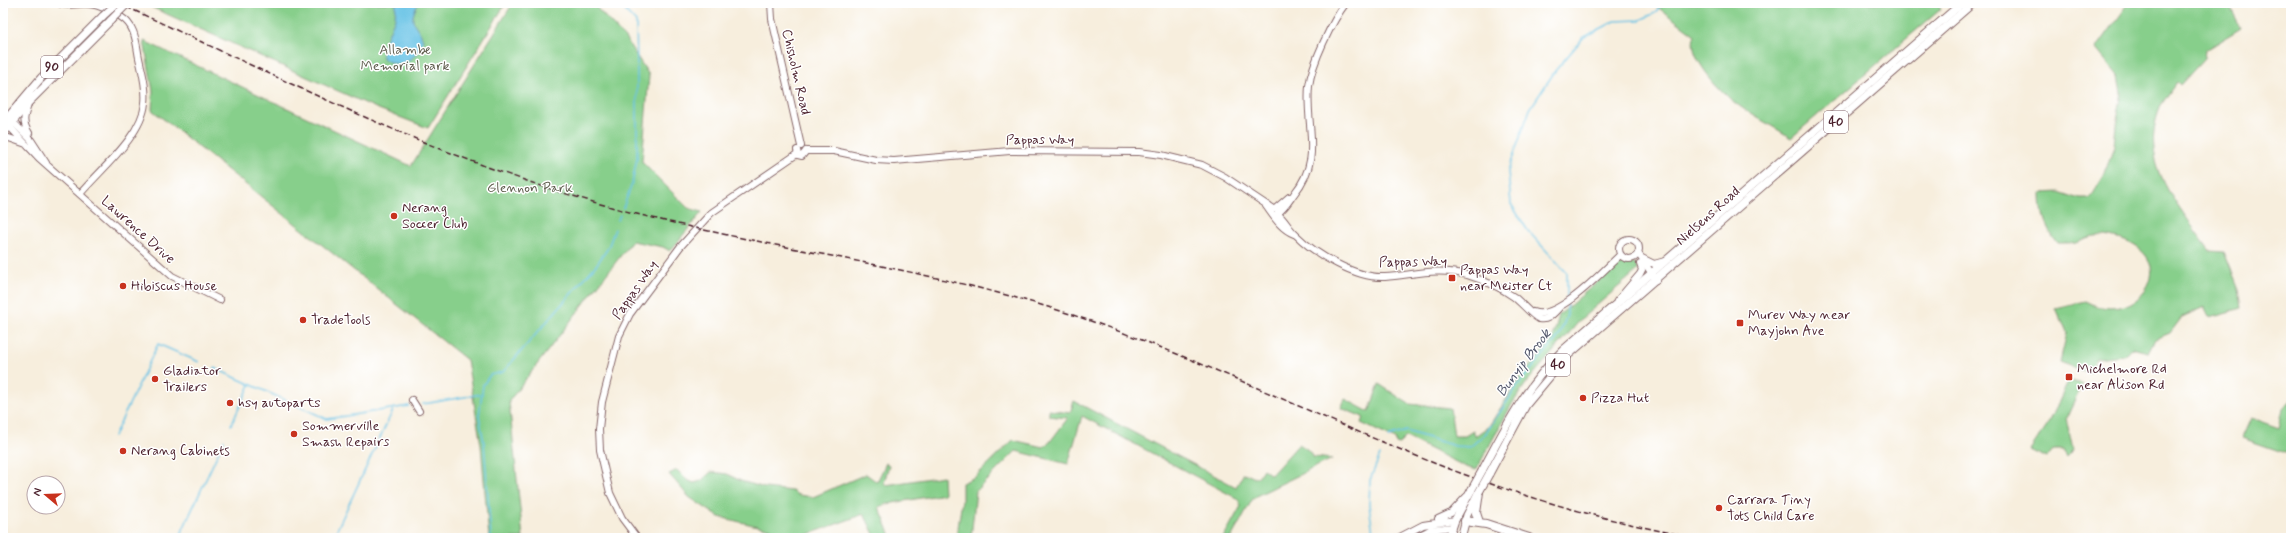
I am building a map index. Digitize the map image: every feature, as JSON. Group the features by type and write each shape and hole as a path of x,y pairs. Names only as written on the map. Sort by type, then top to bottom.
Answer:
{"highway":[{"path":"1474,490 1478,522"},
{"path":"1465,521 1478,522 1529,538"}],"main road":[{"name":"90","path":"3,134 6,120 41,78 117,3"},
{"name":"90","path":"6,120 28,103 128,3"},
{"name":"Nielsens Road","path":"1486,473 1516,421 1541,385 1566,357 1669,259 1962,3"},
{"name":"Nielsens Road","path":"1486,473 1506,424 1536,378 1562,351 1973,3"},
{"name":"40","path":"1449,538 1453,524 1486,473"},
{"name":"40","path":"1462,538 1465,521 1474,490"},
{"path":"1453,524 1465,521"}],"street":[{"path":"58,3 67,6 83,4 96,5 122,18 129,24 136,39 144,90 145,103 142,118 136,130 80,194"},
{"name":"Chisholm Road","path":"771,3 772,19 801,146"},
{"path":"1275,212 1298,189 1306,177 1312,161 1309,86 1314,66 1335,21 1346,3"},
{"path":"3,139 9,138 28,142 24,121 28,103"},
{"name":"Lawrence Drive","path":"6,120 28,142 48,166 177,280 220,300"},
{"path":"797,154 797,149 801,146 806,151"},
{"name":"Pappas Way","path":"637,538 622,518 610,493 600,450 599,429 602,402 619,336 630,314 680,247 711,213 797,154 803,156 806,151 834,151 876,160 894,161 1010,151 1139,152 1161,155 1202,165 1225,177 1263,201 1275,212 1286,230 1296,235 1343,267 1361,273 1384,277 1432,271 1466,275 1500,289 1531,311 1536,317 1543,320 1552,316 1559,308 1620,255"},
{"path":"1608,312 1642,270 1639,258 1637,244 1628,239 1619,245 1620,255 1626,260 1639,258 1654,264 1669,259"},
{"path":"1639,258 1652,276"},
{"path":"412,400 419,411"},
{"path":"1398,538 1450,514 1474,490"},
{"path":"1427,524 1453,524"},
{"path":"1414,538 1430,530 1453,524"},
{"path":"1421,538 1432,536 1438,538"}],"green space":[{"name":"Allambe Memorial park","path":"155,3 506,3 428,128 376,108 151,7"},
{"name":"Glennon Park","path":"513,3 592,3 625,38 649,75 642,162 688,208 702,212 670,251 663,247 632,241 509,401 523,538 489,538 481,445 467,360 152,110 153,91 144,41 411,166"},
{"path":"1652,3 1936,3 1941,9 1791,138 1748,112 1720,89 1712,81 1699,61 1693,43 1695,35"},
{"path":"2129,3 2228,3 2241,28 2205,50 2204,59 2180,85 2177,82 2160,108 2154,128 2154,148 2158,167 2175,202 2210,251 2224,252 2239,289 2242,308 2209,317 2204,307 2182,317 2170,333 2155,339 2148,352 2132,348 2123,355 2096,358 2090,373 2060,362 2067,333 2056,308 2085,301 2106,308 2124,306 2139,297 2149,285 2151,270 2146,256 2131,244 2105,236 2089,237 2077,243 2058,244 2047,226 2043,214 2041,193 2059,192 2080,199 2090,199 2105,174 2114,146 2122,93 2119,77 2096,49"},
{"path":"1619,263 1635,264 1638,270 1582,318 1527,382 1512,404 1476,470 1466,467 1406,437 1399,444 1396,443 1395,439 1361,423 1363,417 1341,408 1345,399 1369,412 1379,384 1409,404 1450,408 1454,436 1465,436 1473,431 1475,436 1489,426 1520,378 1553,338 1559,315"},
{"path":"2069,380 2082,384 2066,418 2073,450 2066,457 2063,450 2053,450 2046,458 2030,450 2051,419"},
{"path":"2291,399 2291,455 2242,438 2251,418 2279,428 2283,408"},
{"path":"1074,401 1236,487 1244,473 1255,478 1258,477 1263,469 1271,475 1299,444 1308,450 1313,457 1332,459 1258,495 1252,500 1231,538 1223,538 1241,506 1238,499 1082,416 1068,464 1016,451 976,491 971,538 957,535 962,500 962,483 975,477 1013,440 1043,447 1049,443 1068,418 1049,416 1049,410 1070,413"},
{"path":"886,463 889,465 884,483 886,485 943,476 944,494 887,504 879,507 892,538 876,538 864,514 798,538 788,538 783,532 719,517 689,497 669,474 677,470 687,480 694,483 701,481 711,472 727,474 741,481 765,488 792,491 798,495 813,497 866,474 877,482"}],"water":[{"path":"396,3 419,3 415,10 413,20 423,41 417,53 407,62 402,64 389,62 383,58 382,50 395,18"}],"waterway":[{"path":"618,3 636,22 637,65"},
{"name":"Bunyip Brook","path":"1567,300 1567,273 1528,231 1511,204 1508,171 1530,109 1555,71 1583,38 1615,21 1640,20 1655,13 1662,3"},
{"path":"623,208 632,184 637,158 637,68"},
{"path":"618,220 620,215"},
{"path":"491,538 484,443 479,416 483,385 490,375 503,372 597,264 608,248 615,229"},
{"name":"Bunyip Brook","path":"1388,437 1406,431 1455,446 1470,447 1486,433 1518,385 1559,336 1567,315 1567,304"},
{"path":"114,436 158,344 199,362"},
{"path":"214,368 327,419 409,406"},
{"path":"231,425 250,385"},
{"path":"423,404 482,394"},
{"path":"333,538 394,408"},
{"path":"179,538 224,440"},
{"name":"Bunyip Brook","path":"1373,533 1369,505 1370,480 1380,455"}],"railway":[{"path":"108,3 123,9"},
{"path":"118,3 350,111 468,160 529,182 590,201 650,217 771,244 893,268 1014,297 1073,315 1166,349 1393,446 1470,477 1566,508 1664,532 1697,538"}],"place":[{"name":"Nerang Soccer Club","path":"394,216"},
{"name":"Pappas Way near Meister Ct","path":"1452,278"},
{"name":"Hibiscus House","path":"123,286"},
{"name":"TradeTools","path":"303,320"},
{"name":"Murev Way near Mayjohn Ave","path":"1740,323"},
{"name":"Michelmore Rd near Alison Rd","path":"2069,377"},
{"name":"Gladiator Trailers","path":"155,379"},
{"name":"Pizza Hut","path":"1583,398"},
{"name":"hsy autoparts","path":"230,403"},
{"name":"Sommerville Smash Repairs","path":"294,434"},
{"name":"Nerang Cabinets","path":"123,451"},
{"name":"Carrara Tiny Tots Child Care","path":"1719,508"}]}
